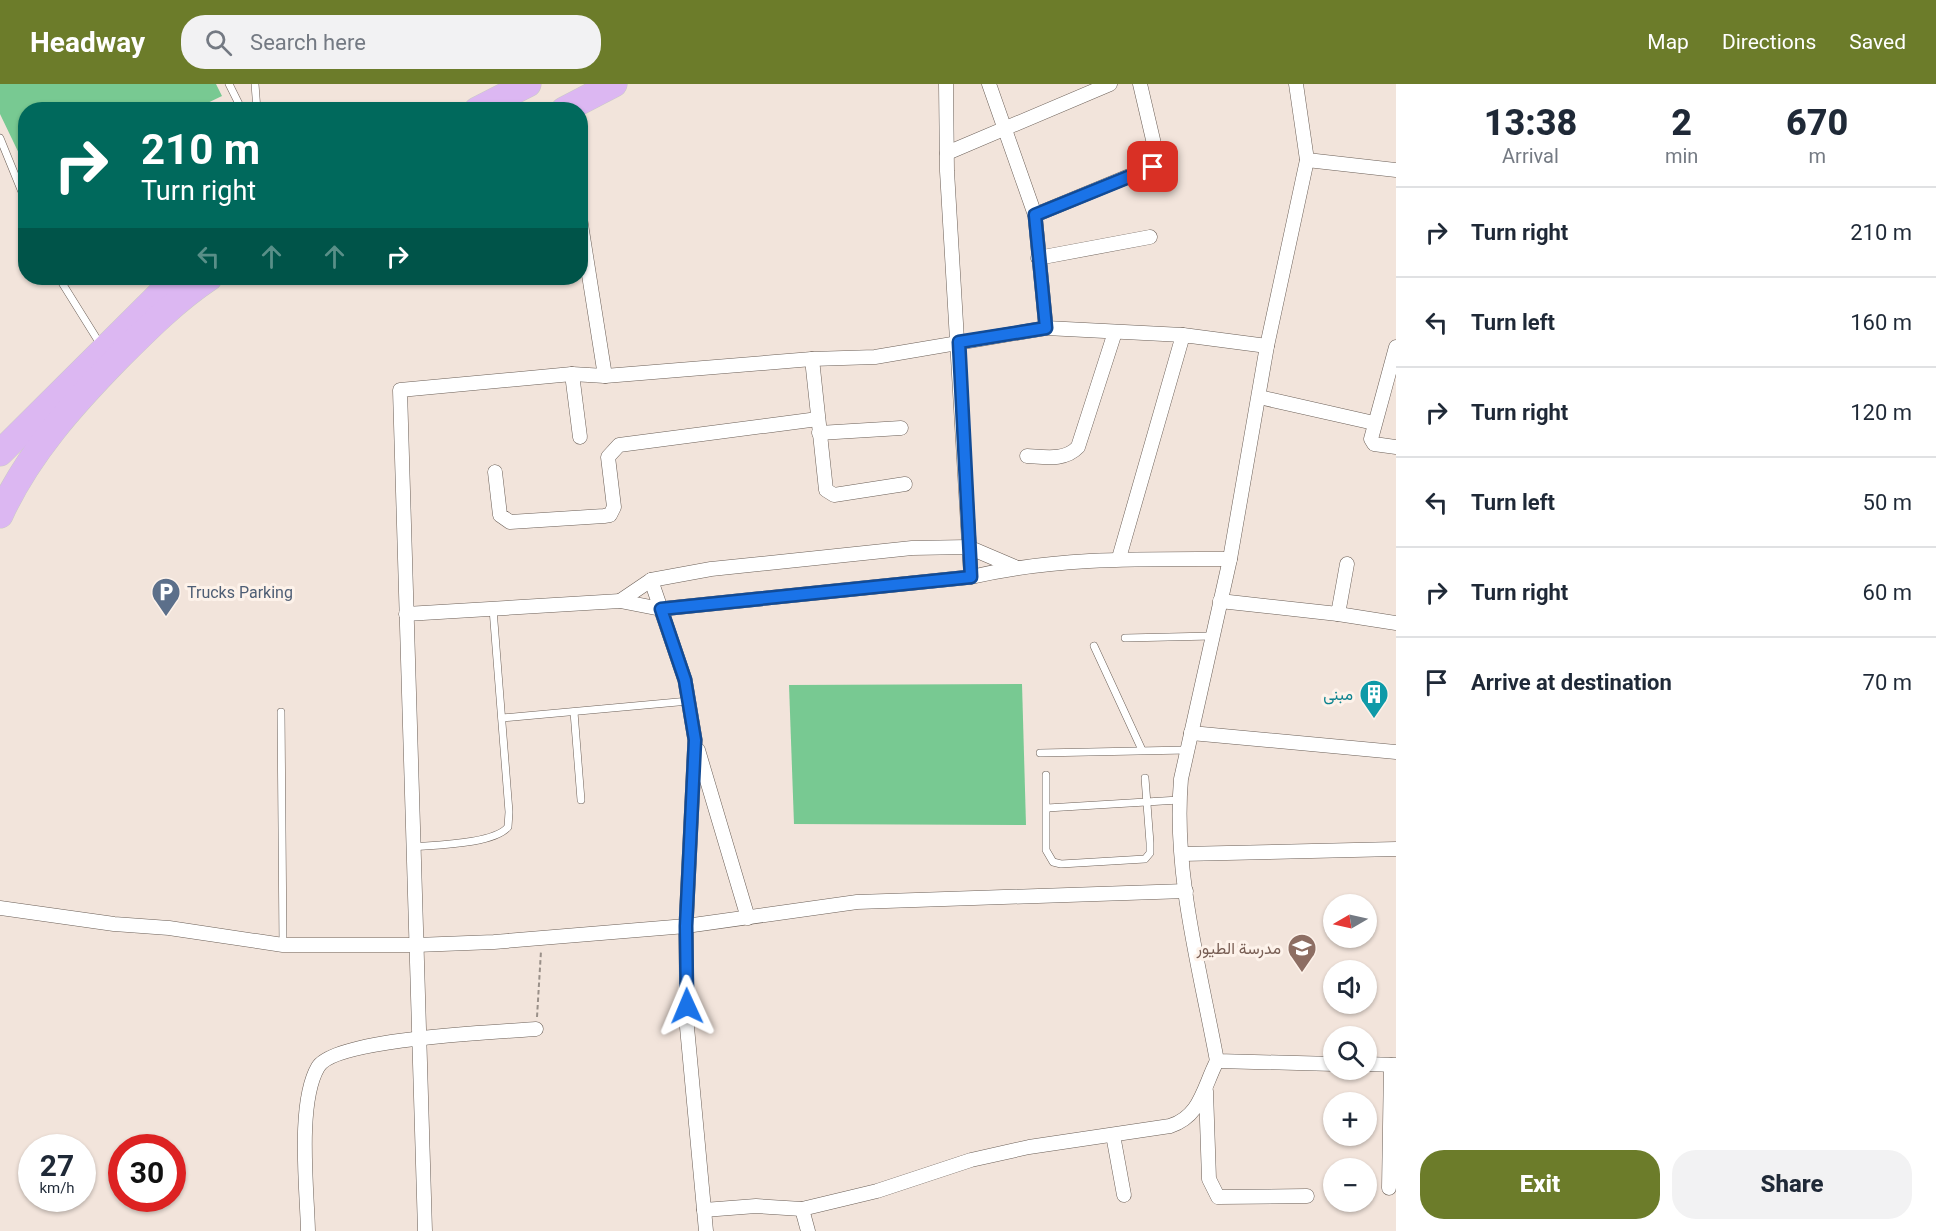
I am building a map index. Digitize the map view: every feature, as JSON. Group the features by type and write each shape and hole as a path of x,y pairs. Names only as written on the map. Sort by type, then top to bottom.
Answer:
{"highway":[{"path":"493,102 528,84"},
{"path":"579,102 614,84"},
{"path":"0,453 169,285"},
{"path":"0,515 30,460 69,412 136,341 198,285"}],"street":[{"path":"989,84 1035,215 1046,328"},
{"path":"947,153 1006,130 1110,84"},
{"path":"1035,215 1156,165 1158,161 1140,84"},
{"path":"704,1210 756,1206 802,1209 877,1191 971,1160 1047,1143 1147,1131 1185,1121 1200,1100 1205,1083 1217,1061 1186,891 1179,800 1187,750 1230,559 1267,346 1307,160 1296,84"},
{"path":"950,86 947,153 971,577"},
{"path":"1307,160 1396,170"},
{"path":"1038,258 1150,237"},
{"path":"588,269 605,376"},
{"path":"425,1231 400,390 572,374 605,376 812,359 875,357 1046,328 1183,335 1267,346"},
{"path":"1027,456 1063,457 1071,455 1078,447 1115,332"},
{"path":"1119,558 1183,335"},
{"path":"1396,347 1374,423 1372,443 1396,447"},
{"path":"812,359 825,483 829,494 904,484"},
{"path":"572,374 580,437"},
{"path":"1259,397 1374,423"},
{"path":"495,472 500,514 510,522 604,516 610,515 614,507 608,457 618,445 819,426 901,428"},
{"path":"620,601 651,580 711,568 912,548 968,547 1015,567"},
{"path":"406,614 620,601 661,609 971,577 1015,567 1119,558 1230,559"},
{"path":"1338,614 1347,564"},
{"path":"651,580 685,680 695,740 748,918"},
{"path":"1221,601 1396,623"},
{"path":"1191,732 1396,752"},
{"path":"695,740 686,926 687,1027 706,1231"},
{"path":"1182,854 1396,849"},
{"path":"0,908 114,924 169,928 283,945 416,945 542,938 686,926 857,902 1186,891"},
{"path":"308,1231 306,1106 318,1066 330,1056 419,1037 536,1029"},
{"path":"1217,1061 1323,1064"},
{"path":"1377,1064 1393,1065 1389,1188"},
{"path":"1205,1083 1209,1179 1218,1197 1306,1196"},
{"path":"1113,1135 1124,1195"},
{"path":"802,1209 808,1231"}],"lane":[{"path":"230,84 238,102"},
{"path":"255,84 256,102"},
{"path":"0,138 18,182"},
{"path":"63,285 103,349"},
{"path":"413,847 489,837 508,827 493,609"},
{"path":"1125,638 1213,636"},
{"path":"1094,646 1142,750"},
{"path":"502,718 688,701"},
{"path":"281,712 283,945"},
{"path":"574,712 581,800"},
{"path":"1040,753 1187,750"},
{"path":"1046,775 1046,850 1053,862 1146,859 1150,853 1145,778"},
{"path":"1047,808 1179,800"}],"path":[{"path":"536,1029 542,938"}],"green space":[{"path":"0,84 216,84 222,96 210,102 18,102 18,151 0,114"},
{"path":"1022,684 1026,825 794,824 789,685"}],"place":[{"name":"Trucks Parking","path":"166,618"},
{"name":"مبنى","path":"1374,720"},
{"name":"مدرسة الطيور","path":"1302,974"}],"route":[{"path":"687,1006 686,926 695,740 685,680 661,609 971,577 959,342 1046,328 1035,215 1153,167"}]}
